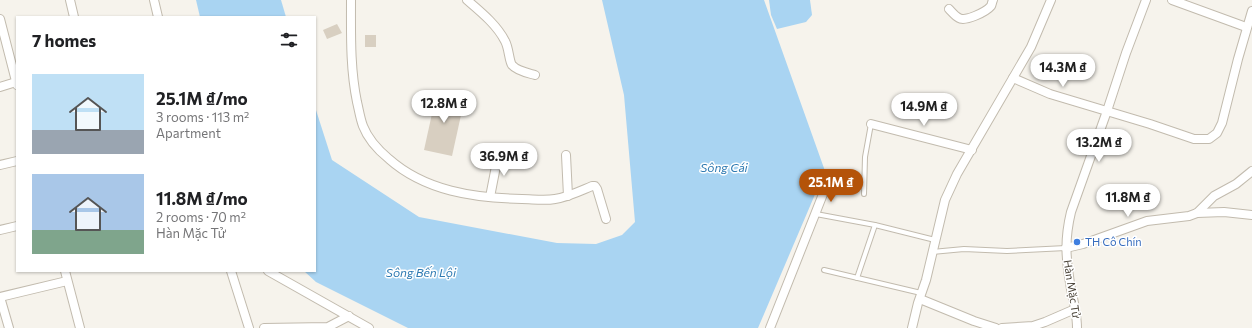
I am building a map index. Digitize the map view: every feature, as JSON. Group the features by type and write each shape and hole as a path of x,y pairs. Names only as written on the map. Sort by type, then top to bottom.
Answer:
{"street":[{"path":"70,0 74,16"},
{"path":"154,0 158,16"},
{"path":"351,0 351,48 356,96 362,125 376,147 398,168 420,180 458,193 507,199 553,199 568,196 595,186 606,219"},
{"path":"467,0 496,27 509,48 510,62 513,67 535,75"},
{"path":"950,9 958,18 963,20 968,19 991,6 993,0"},
{"path":"912,328 926,280 945,200 1031,47 1051,0"},
{"name":"Hàn Mặc Tử","path":"1077,328 1068,274 1066,248 1067,228 1071,212 1126,53 1146,0"},
{"path":"1172,0 1246,27"},
{"path":"1013,78 1050,94 1194,138 1209,140 1217,133 1222,123 1246,27 1252,11"},
{"path":"0,19 16,79"},
{"path":"0,87 16,83"},
{"path":"871,124 972,150"},
{"path":"490,197 498,156 504,151 510,149"},
{"path":"566,155 568,196"},
{"path":"0,165 16,161"},
{"path":"1066,248 1083,244 1147,221 1185,218 1197,212 1214,196 1236,184 1252,171"},
{"path":"770,328 827,184"},
{"path":"1197,212 1224,212 1252,215"},
{"path":"0,230 16,226"},
{"path":"65,272 80,328"},
{"path":"231,272 249,328"},
{"path":"270,272 369,328"},
{"path":"9,328 0,297 67,281"},
{"path":"921,296 974,322 996,328"},
{"path":"1002,328 1034,326 1075,309"},
{"path":"264,328 328,327 349,316"}],"lane":[{"path":"864,194 865,157 871,124"},
{"path":"816,214 875,225 935,240"},
{"path":"857,278 875,225"},
{"path":"932,252 964,249 1007,251 1066,248"},
{"path":"824,270 921,296"}],"water":[{"path":"196,0 281,0 286,16 200,16"},
{"name":"Sông Cái","path":"602,0 764,0 825,171 758,328 408,328 316,282 305,272 316,272 316,110 332,160 419,217 557,243 596,244 622,235 635,222 624,95"},
{"path":"769,0 810,0 812,15 806,22 777,29 771,15"}],"building":[{"path":"337,24 342,33 327,39 323,30"},
{"path":"365,35 376,35 376,47 365,47"},
{"path":"437,91 465,97 452,156 424,150"}],"place":[{"name":"TH Cô Chín","path":"1077,242"}],"water label":[{"name":"Sông Bến Lội","path":"421,273"}]}
